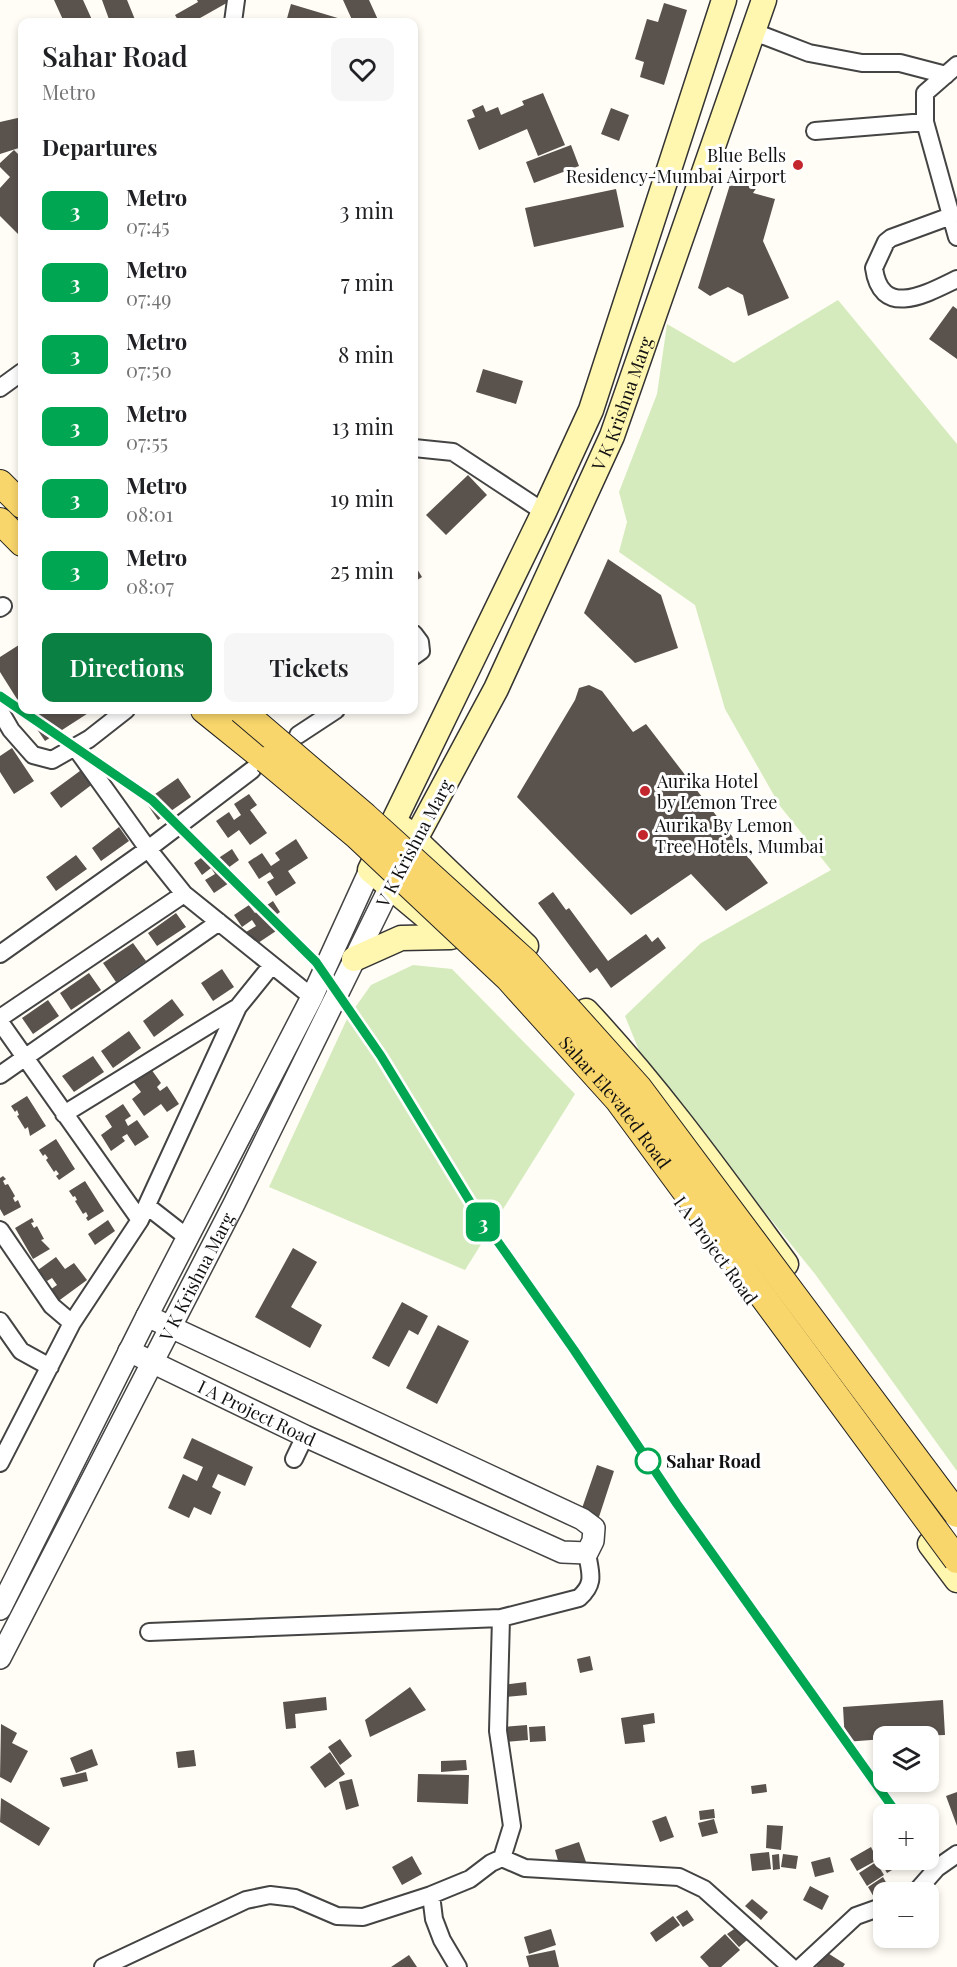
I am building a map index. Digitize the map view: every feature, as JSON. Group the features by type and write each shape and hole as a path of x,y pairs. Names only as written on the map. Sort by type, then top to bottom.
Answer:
{"main road":[{"name":"V K Krishna Marg","path":"370,870 587,419 724,0"},
{"name":"V K Krishna Marg","path":"390,887 496,689 613,431 764,0"},
{"path":"587,419 613,431"},
{"path":"0,483 18,502"},
{"path":"0,521 18,539"},
{"name":"Sahar Elevated Road","path":"209,714 357,836 391,867 508,978 618,1100 954,1566"},
{"name":"Sahar Elevated Road","path":"246,714 365,816 526,962 639,1089 957,1514"},
{"path":"434,807 438,844 454,876"},
{"path":"395,821 529,950 611,1037 682,1123 957,1498"},
{"name":"I A Project Road","path":"370,870 451,938 534,1016 611,1105 954,1566"},
{"path":"354,959 401,938 451,938"}],"street":[{"path":"234,18 237,0"},
{"path":"754,32 809,53 862,63 900,63 951,70"},
{"path":"951,70 926,93 926,122 957,237"},
{"path":"815,130 926,122"},
{"path":"951,216 895,235 886,242 874,268 880,288 892,298 913,298 957,279"},
{"path":"0,388 18,375"},
{"path":"418,448 453,452 544,512"},
{"path":"418,639 421,651 418,653"},
{"path":"0,711 6,733 33,755 52,760 89,739 121,714"},
{"path":"298,735 330,714"},
{"path":"75,747 148,849 184,894 312,997"},
{"path":"0,954 148,849 252,770"},
{"name":"V K Krishna Marg","path":"0,1609 129,1351 312,997 370,870"},
{"name":"V K Krishna Marg","path":"1,1654 234,1204 390,887"},
{"path":"184,894 0,1020 64,1114 144,1213 188,1238"},
{"path":"0,1075 219,922"},
{"path":"0,1463 72,1323 144,1213 238,1008 272,965"},
{"path":"64,1114 238,1008"},
{"path":"0,1230 52,1306 72,1323"},
{"path":"147,1316 582,1519 594,1528 593,1541 587,1552 591,1577 588,1590 579,1598 501,1618 149,1632"},
{"path":"0,1322 21,1351 50,1367"},
{"name":"I A Project Road","path":"129,1351 305,1436 562,1552 587,1552"},
{"path":"294,1459 305,1436"},
{"path":"501,1618 498,1731 512,1826 502,1858"},
{"path":"925,1882 937,1868 957,1854"},
{"path":"103,1967 246,1900 270,1895 295,1898 337,1916 363,1917 431,1895 470,1879 491,1863 502,1858 525,1868 679,1877 704,1889 791,1967"},
{"path":"431,1895 434,1919 442,1940 458,1967"},
{"path":"801,1967 856,1916 873,1910"}],"green space":[{"path":"838,300 957,444 957,1471 815,1274 644,1063 625,1016 701,943 831,870 780,806 725,709 695,605 619,552 627,522 619,492 657,394 667,324 734,363"},
{"path":"413,965 452,969 575,1094 465,1270 269,1187 347,1019 371,985"}],"building":[{"path":"54,0 83,0 91,18 62,18"},
{"path":"102,0 127,0 134,18 109,18"},
{"path":"197,0 232,0 200,18 177,18 175,15 198,2"},
{"path":"343,0 369,0 377,18 351,18"},
{"path":"664,3 687,10 664,85 640,77 644,62 635,59 647,19 658,22"},
{"path":"291,4 338,18 287,18"},
{"path":"543,93 565,145 538,156 527,129 479,150 467,120 475,117 472,110 483,105 486,112 498,107 501,115 524,105 522,101"},
{"path":"611,108 629,115 619,141 601,134"},
{"path":"18,118 18,148 0,154 0,122"},
{"path":"571,145 579,166 534,183 526,162"},
{"path":"14,150 18,154 18,234 0,216 0,188 10,177 0,167 0,163"},
{"path":"732,178 757,187 753,193 775,199 763,241 789,298 748,316 743,295 728,287 710,296 698,288"},
{"path":"616,189 624,227 534,247 525,208"},
{"path":"953,306 957,309 957,359 929,339"},
{"path":"483,369 523,381 516,404 476,392"},
{"path":"468,475 487,495 446,535 426,515"},
{"path":"608,559 661,595 678,648 635,663 584,613"},
{"path":"18,646 18,701 0,672 0,657"},
{"name":"Aurika By Lemon Tree Hotels, Mumbai","path":"589,685 602,691 633,732 646,724 768,883 726,911 691,874 631,915 517,797 575,700 579,688"},
{"path":"27,714 87,714 45,741"},
{"path":"12,748 34,781 14,794 0,772 0,756"},
{"path":"84,768 94,783 61,808 50,793"},
{"path":"178,778 191,797 158,820 145,801"},
{"path":"249,794 257,805 250,810 267,833 250,845 239,830 228,838 216,821 229,812 234,820 241,815 234,804"},
{"path":"119,827 129,841 101,861 92,848"},
{"path":"296,839 308,858 288,871 296,883 276,896 267,882 274,878 270,872 259,879 248,862 262,853 271,866 280,860 275,853"},
{"path":"232,849 239,860 228,868 235,879 214,893 205,880 215,874 211,868 202,875 194,863 208,853 214,861"},
{"path":"76,855 87,869 56,891 46,877"},
{"path":"553,892 566,910 569,908 608,961 646,934 652,942 658,937 666,948 611,988 597,968 590,973 538,903"},
{"path":"273,901 280,912 269,920 276,931 255,945 246,932 256,926 252,920 242,927 234,915 249,905 255,913"},
{"path":"176,913 186,927 157,946 148,933"},
{"path":"133,943 146,961 116,982 103,963"},
{"path":"222,969 234,987 213,1001 201,983"},
{"path":"89,973 101,990 71,1010 60,993"},
{"path":"172,999 184,1015 154,1037 143,1021"},
{"path":"48,1000 59,1016 33,1034 22,1018"},
{"path":"129,1031 141,1048 113,1068 101,1051"},
{"path":"93,1056 104,1072 74,1092 62,1076"},
{"path":"151,1069 161,1083 157,1087 160,1091 167,1086 179,1104 167,1112 161,1104 144,1116 132,1099 141,1092 133,1081"},
{"path":"27,1096 46,1126 30,1136 28,1127 25,1129 17,1116 19,1115 17,1110 15,1112 11,1106"},
{"path":"123,1104 131,1116 125,1120 128,1126 137,1120 149,1137 135,1146 127,1134 122,1137 125,1141 111,1151 101,1135 112,1127 105,1116"},
{"path":"56,1139 75,1169 59,1180 56,1176 59,1174 56,1170 54,1172 46,1160 48,1158 45,1154 43,1156 39,1150"},
{"path":"3,1176 6,1179 3,1181 5,1185 8,1184 15,1196 13,1198 15,1202 18,1200 21,1207 4,1216 0,1209 0,1178"},
{"path":"85,1181 104,1211 88,1221 86,1212 83,1214 75,1201 77,1200 75,1196 73,1197 69,1191"},
{"path":"32,1218 34,1222 31,1223 34,1228 37,1226 44,1239 41,1240 50,1249 33,1259 15,1228"},
{"path":"108,1220 115,1231 95,1245 88,1234"},
{"path":"293,1248 317,1262 291,1307 322,1325 310,1348 255,1317"},
{"path":"56,1257 65,1269 74,1263 87,1280 53,1305 44,1294 57,1285 52,1278 47,1281 38,1270"},
{"path":"402,1302 428,1316 418,1335 409,1330 389,1367 372,1358"},
{"path":"438,1325 469,1341 437,1404 406,1388"},
{"path":"192,1438 253,1467 245,1486 218,1474 212,1487 221,1492 211,1515 194,1507 189,1518 168,1508 183,1474 197,1481 203,1467 183,1458"},
{"path":"597,1465 614,1471 598,1520 580,1514"},
{"path":"590,1656 593,1670 580,1673 577,1659"},
{"path":"526,1682 527,1695 504,1697 502,1685"},
{"path":"410,1687 426,1710 370,1737 365,1720"},
{"path":"326,1697 327,1710 295,1714 296,1728 286,1729 283,1702"},
{"path":"943,1700 945,1735 939,1735 939,1726 873,1726 873,1740 845,1742 843,1707"},
{"path":"654,1713 655,1723 643,1725 645,1742 625,1744 621,1718"},
{"path":"1,1724 17,1733 12,1743 28,1751 11,1783 0,1777"},
{"path":"527,1725 528,1740 505,1742 503,1727"},
{"path":"545,1726 546,1741 530,1742 529,1727"},
{"path":"340,1739 352,1756 340,1765 328,1747"},
{"path":"92,1749 98,1765 76,1773 70,1758"},
{"path":"194,1750 196,1766 178,1768 176,1752"},
{"path":"330,1752 345,1774 325,1788 310,1767"},
{"path":"466,1760 467,1770 441,1772 441,1761"},
{"path":"86,1772 88,1781 63,1787 60,1778"},
{"path":"418,1774 469,1775 468,1804 417,1802"},
{"path":"352,1779 359,1806 346,1810 339,1782"},
{"path":"766,1784 767,1792 752,1794 751,1786"},
{"path":"957,1792 957,1826 946,1796"},
{"path":"1,1798 50,1828 39,1846 0,1822"},
{"path":"714,1809 715,1818 700,1820 699,1811"},
{"path":"666,1816 674,1837 660,1842 652,1821"},
{"path":"714,1819 718,1833 702,1837 698,1823"},
{"path":"767,1825 783,1826 781,1850 766,1848"},
{"path":"579,1842 586,1862 560,1868 555,1850"},
{"path":"871,1847 873,1851 873,1862 857,1871 850,1859"},
{"path":"769,1852 771,1869 752,1871 750,1854"},
{"path":"779,1854 780,1869 773,1870 772,1855"},
{"path":"783,1854 798,1856 796,1869 781,1867"},
{"path":"412,1856 422,1874 402,1885 392,1867"},
{"path":"830,1857 834,1872 815,1877 811,1862"},
{"path":"873,1864 873,1870 881,1870 884,1875 867,1886 859,1873"},
{"path":"883,1877 886,1882 876,1882"},
{"path":"873,1884 873,1896 868,1887"},
{"path":"810,1886 829,1896 822,1910 803,1900"},
{"path":"752,1899 768,1912 761,1920 745,1906"},
{"path":"687,1910 694,1920 683,1927 676,1917"},
{"path":"673,1916 680,1925 656,1942 650,1933"},
{"path":"740,1925 753,1935 739,1947 727,1934"},
{"path":"551,1929 556,1945 529,1954 524,1937"},
{"path":"725,1934 740,1950 721,1967 709,1967 700,1957"},
{"path":"555,1950 559,1967 529,1967 526,1956"},
{"path":"826,1952 845,1964 843,1967 816,1967"},
{"path":"409,1955 417,1967 391,1967"}],"metro line":[{"name":"3","path":"0,696 18,708"},
{"name":"3","path":"26,714 152,800 316,962 381,1056 472,1205 574,1350 677,1504 890,1804"}],"place":[{"name":"Blue Bells Residency-Mumbai Airport","path":"798,165"},
{"name":"Aurika Hotel by Lemon Tree","path":"645,791"},
{"name":"Aurika By Lemon Tree Hotels, Mumbai","path":"643,835"},
{"name":"Sahar Road","path":"648,1461"}]}
